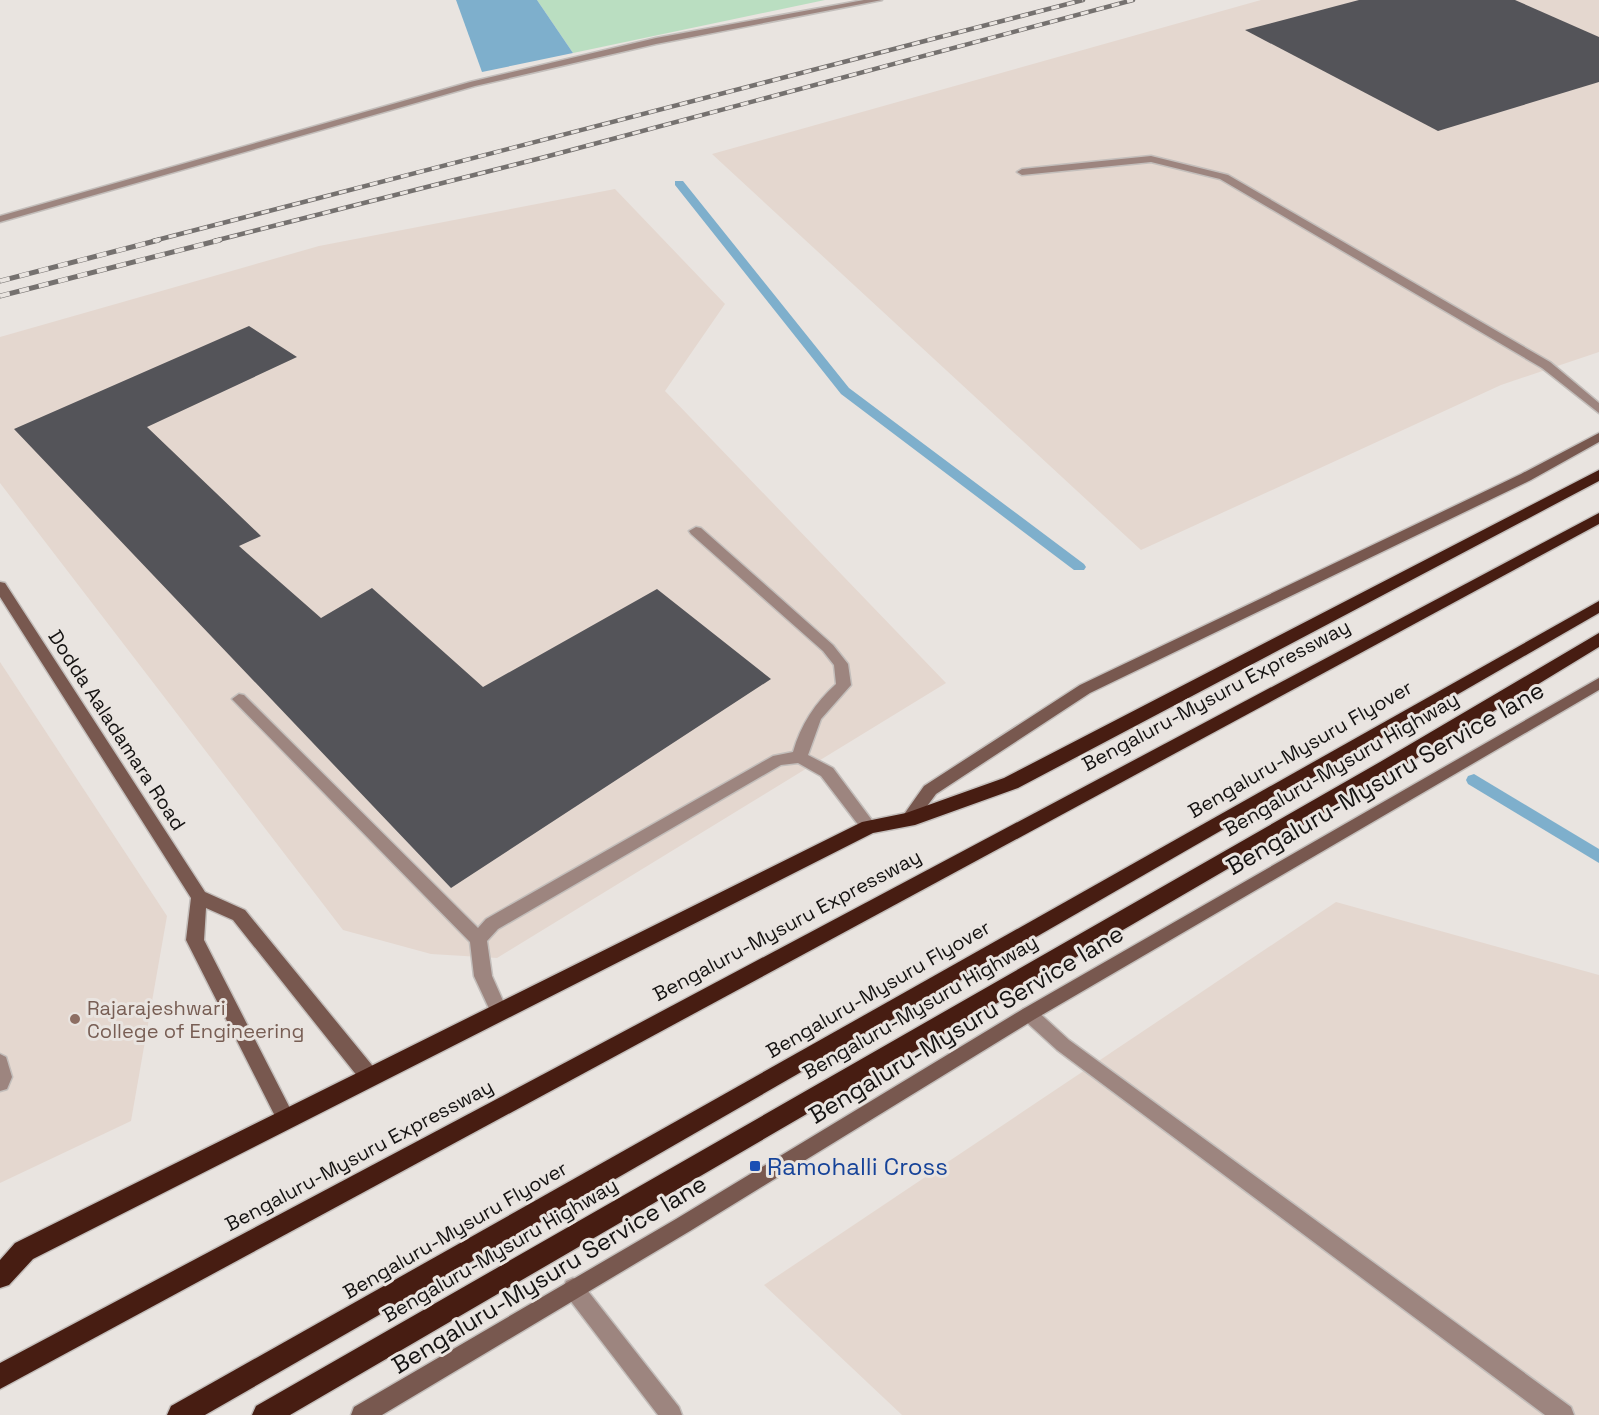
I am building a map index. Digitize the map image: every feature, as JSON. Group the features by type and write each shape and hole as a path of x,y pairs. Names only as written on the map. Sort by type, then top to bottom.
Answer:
{"highway":[{"name":"Bengaluru-Mysuru Expressway","path":"0,1277 24,1251 369,1076 869,827 908,820 1011,783 1599,475"},
{"name":"Bengaluru-Mysuru Expressway","path":"0,1377 1599,518"},
{"name":"Bengaluru-Mysuru Flyover","path":"180,1415 1599,606"},
{"name":"Bengaluru-Mysuru Highway","path":"265,1415 1387,766 1599,639"}],"street":[{"path":"0,219 473,84 656,41 878,0"},
{"path":"1022,172 1150,159 1224,177 1546,365 1599,409"},
{"name":"Bengaluru-Mysuru Expressway","path":"908,820 930,790 1085,689 1526,477 1599,437"},
{"path":"696,531 828,648 842,664 844,685 820,706 806,729 800,757"},
{"name":"Dodda Aaladamara Road","path":"0,586 199,897"},
{"name":"Bengaluru-Mysuru Service lane","path":"362,1415 573,1288 683,1225 1029,1014 1599,683"},
{"path":"239,699 478,939 483,976 499,1012"},
{"path":"478,939 492,924 755,771 778,760 800,757 827,772 869,827"},
{"path":"286,1118 195,940 199,897 239,915 369,1076"},
{"path":"1029,1014 1089,1064 1563,1415"},
{"path":"0,1062 3,1077 0,1083"},
{"name":"Bengaluru-Mysuru Expressway","path":"0,1259 24,1251"},
{"path":"573,1288 671,1415"}],"shaded area":[{"path":"1261,0 1599,0 1599,352 1501,385 1141,550 712,154"},
{"path":"615,189 725,304 665,391 946,683 497,958 431,954 343,930 0,483 0,337 319,246"},
{"name":"Rajarajeshwari College of Engineering","path":"0,662 167,916 131,1121 0,1183"},
{"path":"1336,902 1599,975 1599,1415 902,1415 764,1285"}],"green space":[{"path":"537,0 825,0 573,53"}],"water":[{"path":"456,0 537,0 573,53 482,72"}],"building":[{"path":"1359,0 1515,0 1599,37 1599,82 1438,131 1245,30"},
{"path":"249,326 297,357 147,427 261,536 239,546 321,618 372,588 483,687 657,589 771,679 451,888 14,429"}],"waterway":[{"path":"679,183 845,391 1079,567"},
{"path":"1474,780 1599,857"}],"railway":[{"path":"153,241 1083,0"},
{"path":"214,241 545,157 1133,0"},
{"path":"0,281 159,240"},
{"path":"0,296 220,240"}],"place":[{"name":"Rajarajeshwari College of Engineering","path":"75,1019"},
{"name":"Ramohalli Cross","path":"755,1166"}]}
